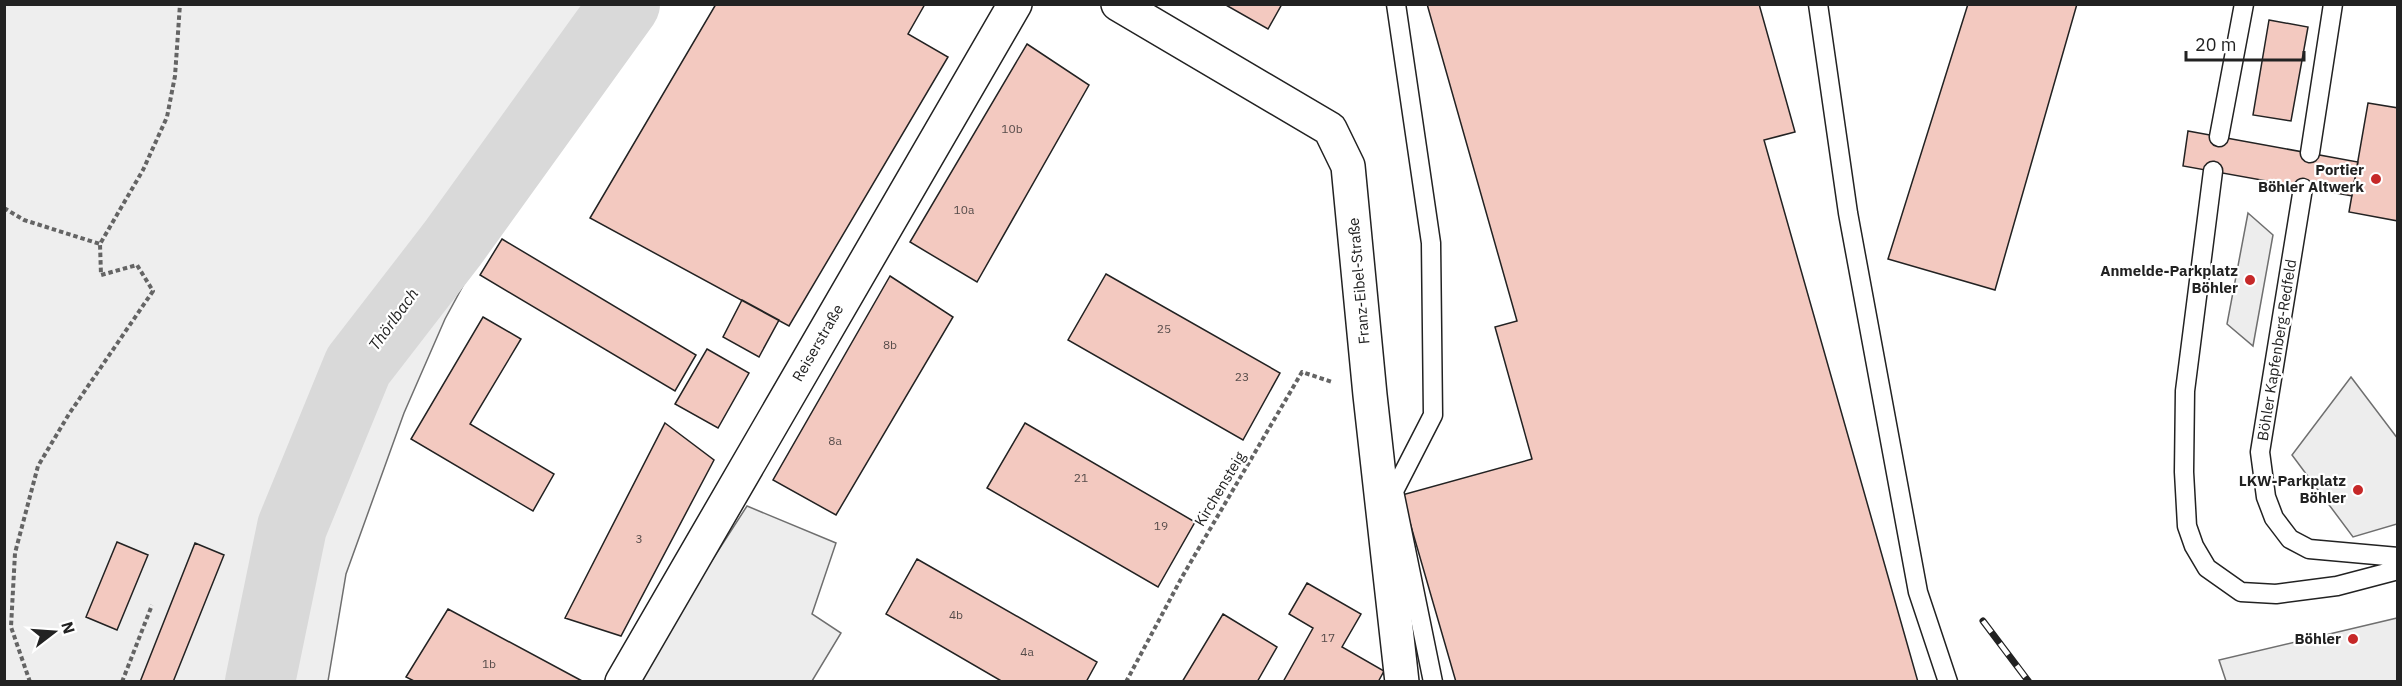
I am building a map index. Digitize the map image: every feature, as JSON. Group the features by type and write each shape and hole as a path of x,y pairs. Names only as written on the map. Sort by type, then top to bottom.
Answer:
{"street":[{"name":"Reiserstraße","path":"622,681 1015,4"},
{"name":"Franz-Eibel-Straße","path":"1118,4 1330,129 1348,166 1370,395 1402,681"}],"lane":[{"path":"1396,4 1431,243 1433,414 1394,491 1433,681"},
{"path":"1818,4 1848,213 1918,592 1948,681"},
{"path":"2219,137 2244,4"},
{"path":"2310,153 2333,4"},
{"path":"2213,171 2185,391 2184,472 2187,526 2194,546 2206,568 2241,592 2276,594 2337,586 2397,570"},
{"name":"Böhler Kapfenberg-Redfeld","path":"2303,188 2260,452 2266,497 2274,518 2290,539 2309,549 2397,556"}],"path":[{"path":"30,681 11,627 15,553 38,466 69,414 153,291 137,266 101,275 100,244 143,170 167,117 175,76 180,4"},
{"path":"4,208 24,220 100,244"},
{"name":"Kirchensteig","path":"1126,681 1182,576 1302,372 1370,395"},
{"path":"122,681 152,604"}],"shaded area":[{"path":"4,5 656,5 592,105 495,227 445,319 404,413 346,574 328,681 5,681"},
{"name":"Anmelde-Parkplatz Böhler","path":"2248,213 2273,235 2253,346 2227,324"},
{"name":"LKW-Parkplatz Böhler","path":"2351,377 2398,439 2397,524 2353,537 2292,455"},
{"path":"747,506 836,543 812,614 841,633 812,681 640,682 667,630"},
{"name":"Böhler","path":"2397,618 2397,681 2226,681 2219,660"}],"building":[{"path":"716,4 925,4 908,34 948,57 789,326 590,218"},
{"path":"1224,4 1282,4 1268,29"},
{"path":"1427,4 1759,4 1795,132 1764,140 1918,682 1456,682 1402,495 1532,459 1495,327 1517,321"},
{"path":"1968,4 2077,4 1995,290 1888,259"},
{"path":"2269,20 2308,27 2291,121 2253,115"},
{"path":"1027,44 1089,85 977,282 910,242"},
{"name":"Portier Böhler Altwerk","path":"2368,103 2398,108 2398,221 2349,212"},
{"path":"2188,131 2358,162 2352,196 2183,166"},
{"path":"502,239 696,355 675,391 480,275"},
{"path":"1106,274 1280,373 1243,440 1068,340"},
{"path":"890,276 953,317 836,515 773,480"},
{"path":"742,300 779,320 759,357 723,337"},
{"path":"483,317 521,339 470,424 554,474 533,511 411,439"},
{"path":"707,349 749,373 718,428 675,404"},
{"path":"665,423 714,460 621,636 565,618"},
{"path":"1025,423 1195,522 1158,587 987,488"},
{"path":"117,542 148,555 117,630 86,617"},
{"path":"195,543 224,555 173,682 140,682"},
{"path":"917,559 1097,662 1086,682 1003,682 886,614"},
{"path":"1307,583 1361,614 1342,647 1384,671 1378,682 1283,682 1313,628 1289,614"},
{"path":"448,609 584,682 416,682 406,677"},
{"path":"1223,614 1277,647 1257,682 1182,682"}],"waterway":[{"name":"Thörlbach","path":"260,682 292,527 358,366 453,243 625,4"}],"railway":[{"path":"1983,621 2029,682"}],"place":[{"name":"Portier Böhler Altwerk","path":"2376,179"},
{"name":"Anmelde-Parkplatz Böhler","path":"2250,280"},
{"name":"LKW-Parkplatz Böhler","path":"2358,490"},
{"name":"Böhler","path":"2353,639"}]}
